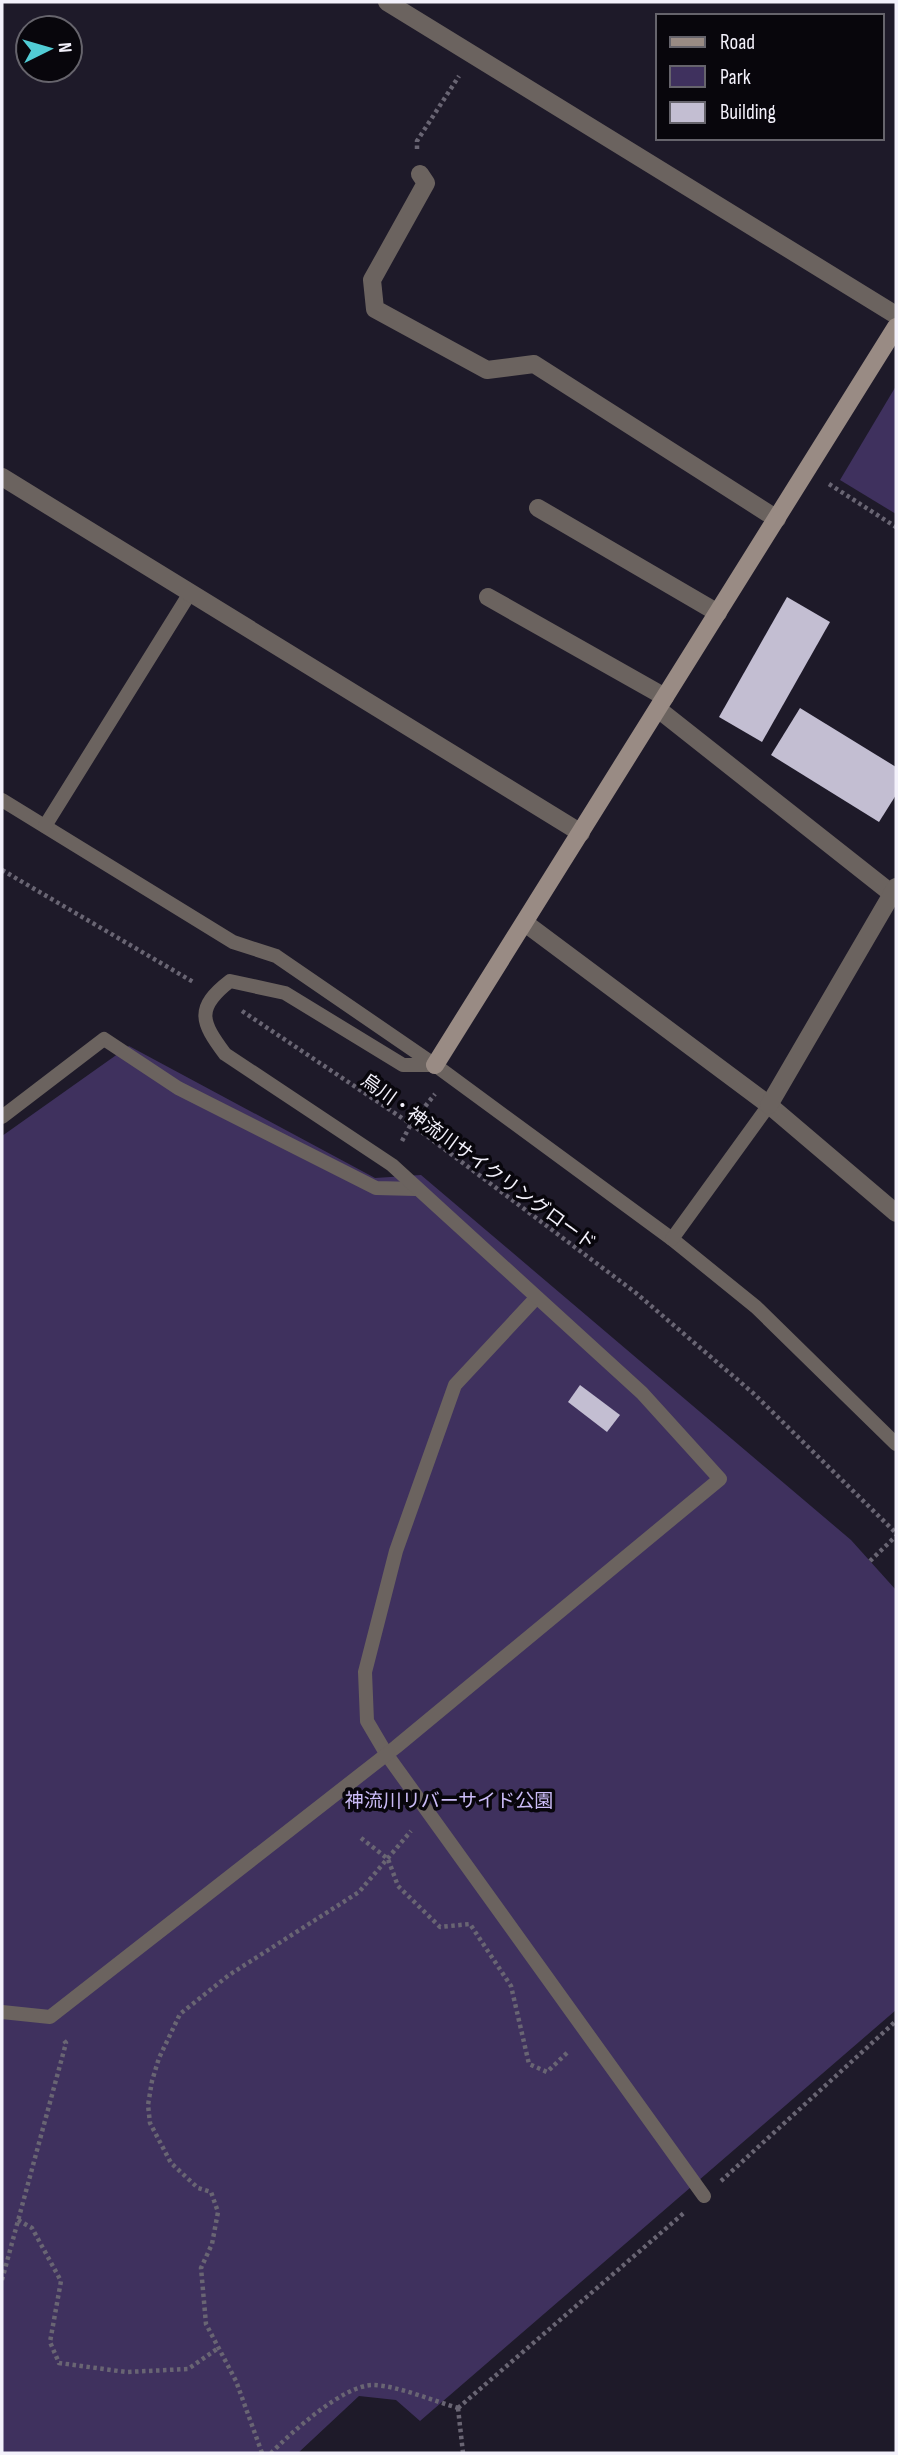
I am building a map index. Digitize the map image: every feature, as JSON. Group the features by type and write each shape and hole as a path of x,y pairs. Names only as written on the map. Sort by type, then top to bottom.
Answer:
{"street":[{"path":"387,2 896,315"},
{"path":"420,174 426,183 372,280 375,309 487,370 534,364 777,519"},
{"path":"435,1065 896,327"},
{"path":"2,477 581,832"},
{"path":"538,508 718,613"},
{"path":"488,597 661,703 895,893 769,1105"},
{"path":"524,923 769,1105 896,1213"}],"lane":[{"path":"45,826 190,593"},
{"path":"2,800 233,942 276,957 435,1065 672,1239 756,1307 896,1444"},
{"path":"2,2012 50,2017 387,1755 720,1479 642,1394 390,1164 225,1054 207,1030 204,1014 213,995 230,981 285,993 403,1065 435,1065"},
{"path":"2,1117 104,1039 178,1088 376,1188 416,1189"},
{"path":"672,1239 769,1105"},
{"path":"536,1298 455,1385 396,1551 365,1672 367,1721 387,1755 704,2196"}],"path":[{"path":"420,174 417,141 472,54"},
{"path":"807,470 896,527"},
{"name":"烏川・神流川サイクリングロード","path":"2,870 254,1018 411,1124 636,1293 753,1394 896,1535"},
{"path":"411,1124 449,1077"},
{"path":"870,1561 896,1535"},
{"path":"262,2453 236,2381 206,2325 201,2268 212,2244 218,2212 211,2192 198,2188 171,2162 150,2123 148,2105 159,2058 180,2014 229,1975 359,1892 407,1834 432,1817"},
{"path":"361,1838 388,1859 398,1886 440,1927 470,1924 511,1986 529,2064 547,2072 590,2036"},
{"path":"2,2280 66,2043 50,2017"},
{"path":"458,2408 704,2196 896,2021"},
{"path":"18,2220 32,2228 61,2281 50,2342 59,2362 126,2372 188,2369 217,2349"},
{"path":"271,2453 295,2428 319,2411 343,2396 372,2385 458,2408"},
{"path":"458,2408 463,2453"}],"green space":[{"path":"896,386 896,514 840,480"},
{"name":"神流川リバーサイド公園","path":"129,1046 375,1178 421,1175 851,1540 896,1590 896,2010 420,2421 396,2400 359,2396 298,2453 2,2453 2,1136"}],"building":[{"path":"787,597 830,622 762,742 719,717"},
{"path":"800,708 896,767 896,795 879,822 771,755"},
{"path":"580,1385 620,1415 607,1432 568,1402"}]}
